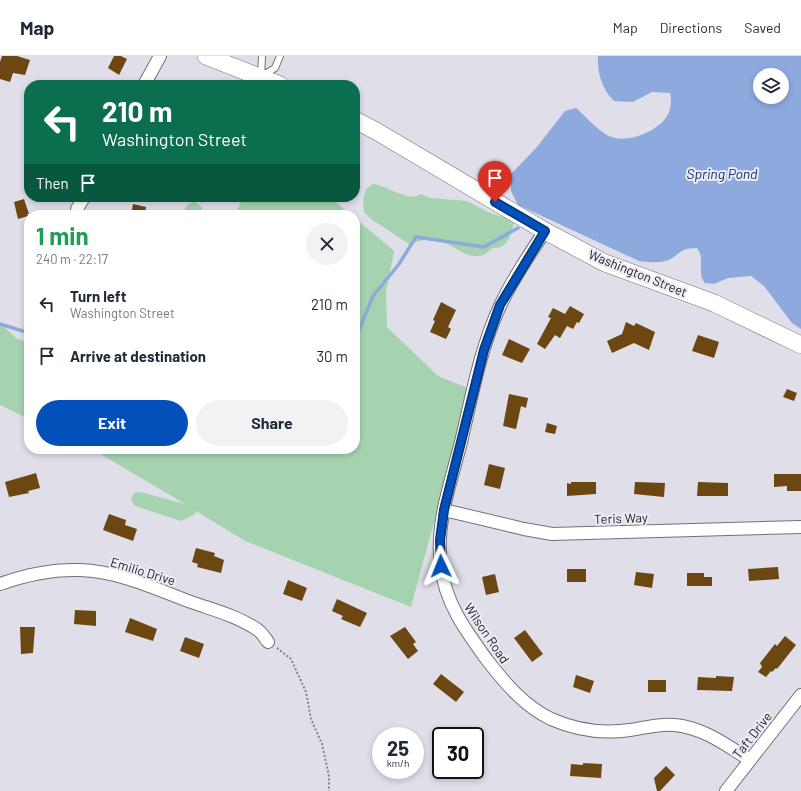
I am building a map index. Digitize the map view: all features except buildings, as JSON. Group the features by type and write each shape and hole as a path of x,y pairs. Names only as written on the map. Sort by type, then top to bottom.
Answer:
{"main road":[{"path":"206,56 268,80"},
{"name":"Washington Street","path":"360,123 545,231 605,262 714,303 801,345"}],"street":[{"path":"147,80 160,56"},
{"path":"77,209 81,202"},
{"name":"Wilson Road","path":"545,231 508,290 490,330 479,366 444,510 440,553 443,580 452,606 466,631 505,683 516,694 551,719 580,728 615,732 660,725 675,725 705,732 750,760"},
{"name":"Teris Way","path":"444,510 552,534 801,527"},
{"name":"Emilio Drive","path":"0,584 15,579 49,572 80,570 109,574 137,582 232,617 260,631 268,642"},
{"name":"Taft Drive","path":"726,791 801,695"}],"lane":[{"path":"261,77 262,56"},
{"path":"261,77 275,68 280,56"}],"path":[{"path":"268,642 292,659 306,692 311,719 322,744 329,776 329,791"}],"green space":[{"path":"373,184 404,195 416,196 420,194 431,198 467,201 488,212 514,221 512,230 506,243 502,246 493,248 484,254 476,256 464,253 446,243 434,239 409,244 371,219 364,212 363,200 366,189"},
{"path":"195,202 202,207 202,210 184,210 187,205"},
{"path":"241,202 336,202 345,210 237,210"},
{"path":"360,222 394,251 386,292 387,327 438,376 470,389 411,607 245,541 196,511 195,514 181,521 135,506 131,499 134,493 140,492 185,504 100,454 360,454"},
{"path":"0,323 17,339 24,341 24,417 0,405"}],"water":[{"name":"Spring Pond","path":"598,56 801,56 801,329 792,323 764,286 751,276 728,278 714,284 705,283 701,275 701,257 697,248 684,250 671,259 663,262 639,261 518,205 511,191 511,174 537,147 565,111 576,108 609,136 623,139 647,133 660,124 669,113 671,99 670,93 652,92 633,102 614,101 603,86 598,69"}],"waterway":[{"path":"360,328 373,296 399,264 416,237 484,247 518,228"},
{"path":"0,324 24,331"}],"route":[{"path":"441,566 440,540 444,510 488,335 500,305 516,276 545,231 495,202"}]}
